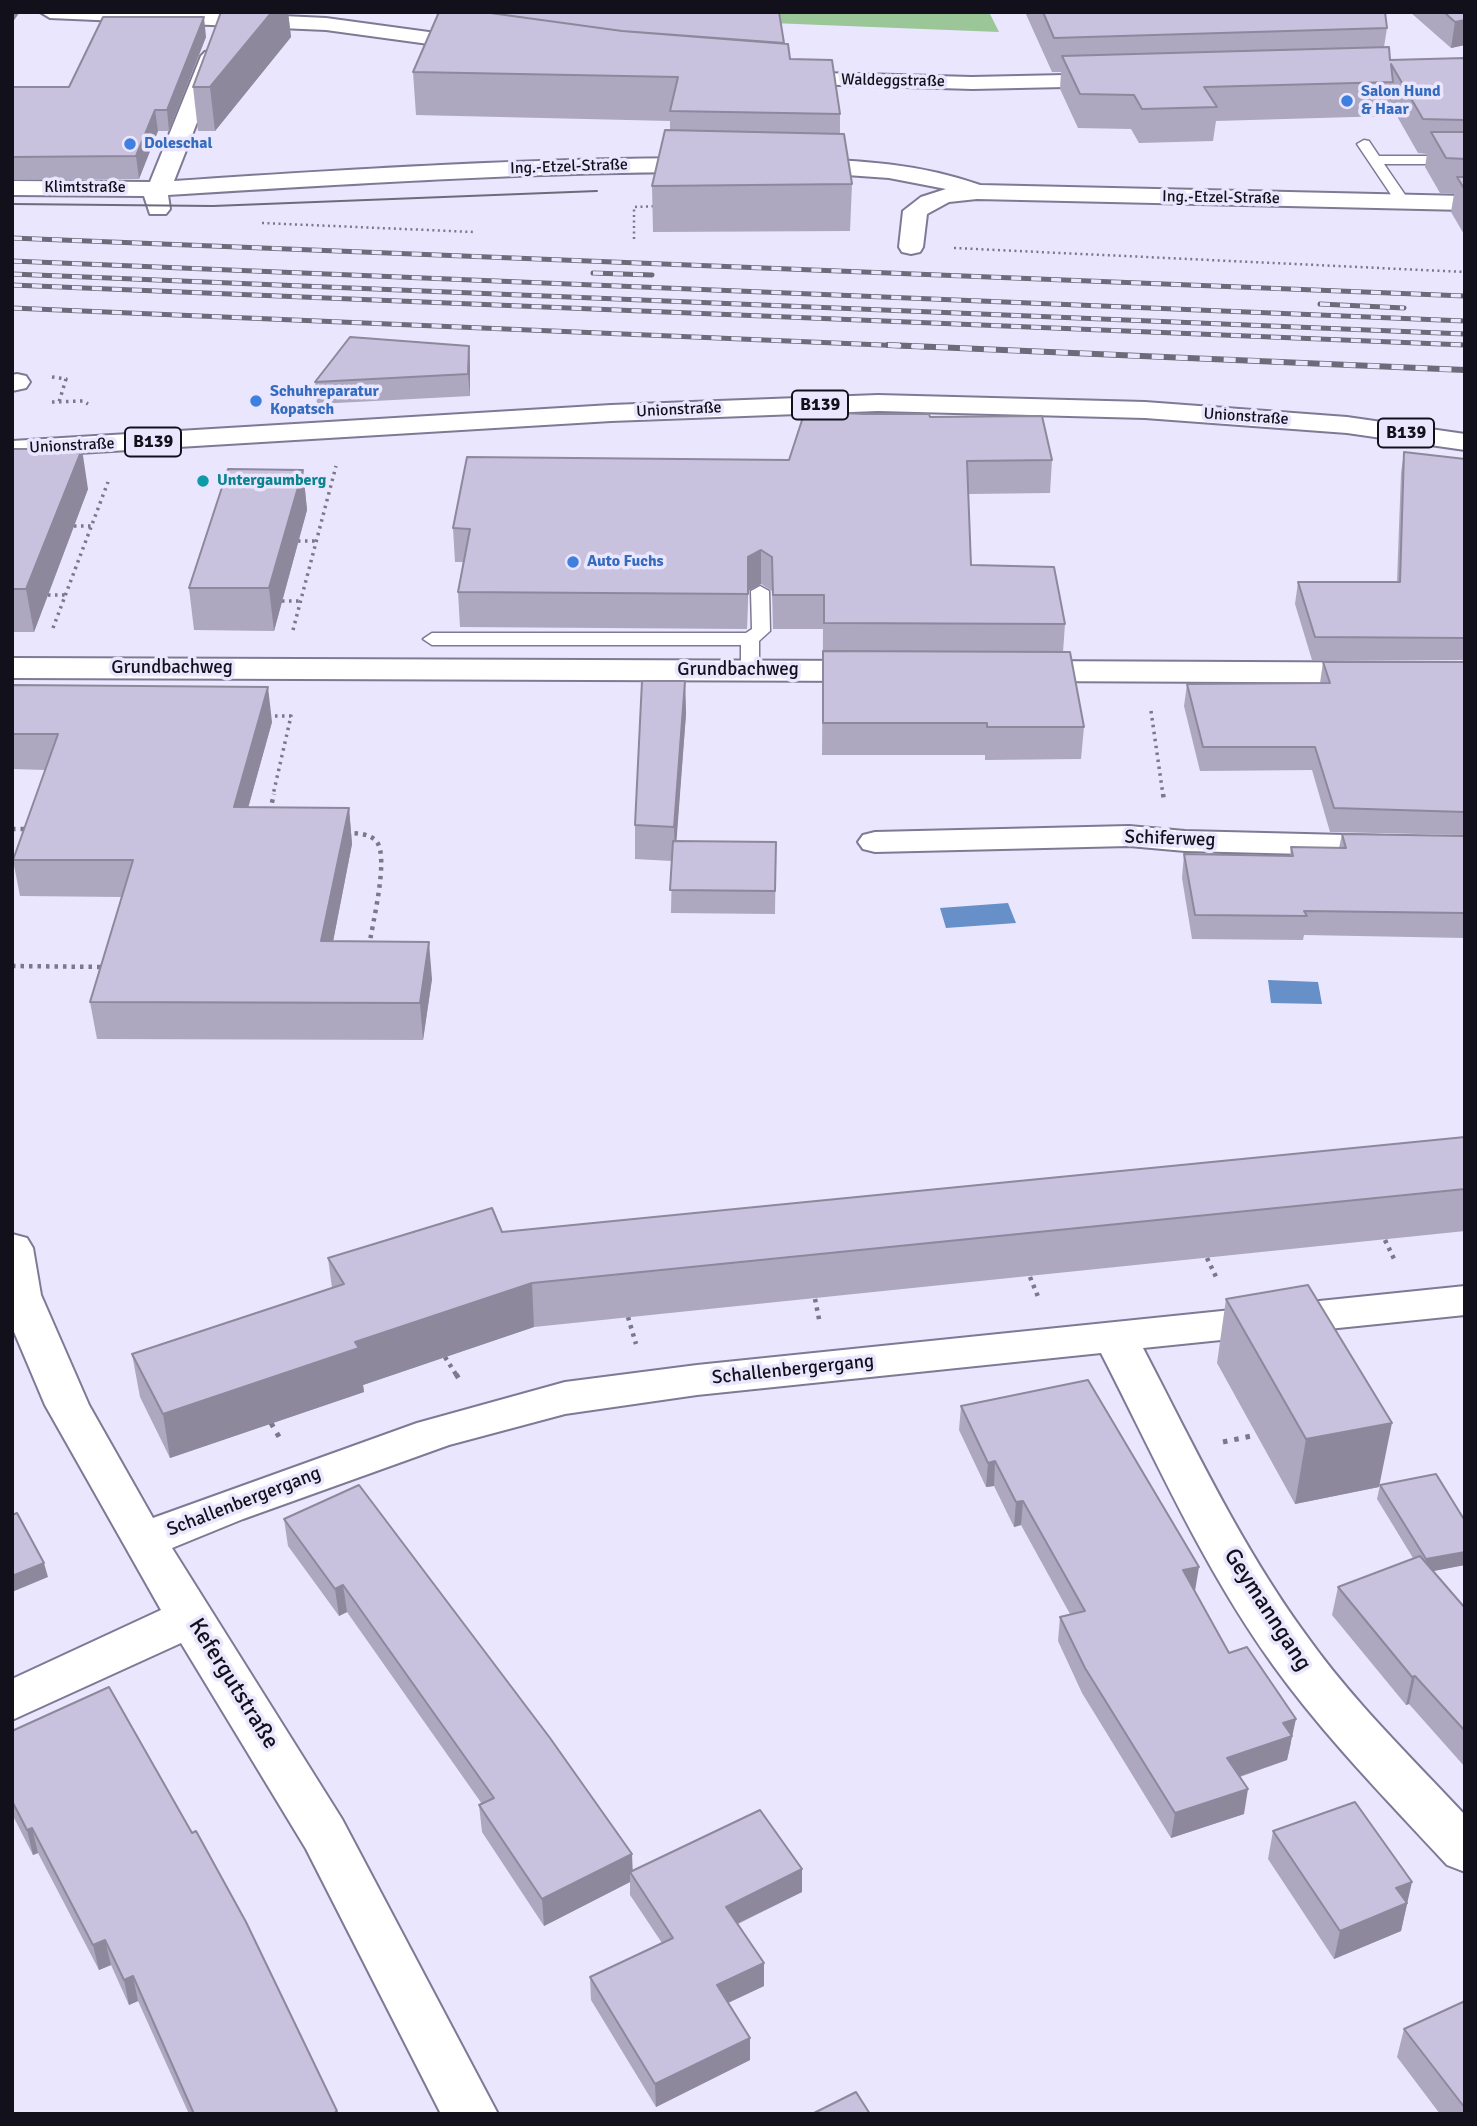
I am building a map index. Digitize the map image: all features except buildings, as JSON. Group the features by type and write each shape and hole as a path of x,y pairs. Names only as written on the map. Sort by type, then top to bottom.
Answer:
{"street":[{"path":"50,12 184,15 348,27 495,47"},
{"path":"159,200 220,35 240,20"},
{"name":"Waldeggstraße","path":"758,76 945,83 1139,79"},
{"name":"Ing.-Etzel-Straße","path":"159,200 419,172 612,165 729,165"},
{"name":"Ing.-Etzel-Straße","path":"782,166 873,170 954,183 977,192"},
{"name":"Klimtstraße","path":"12,188 159,200"},
{"name":"Ing.-Etzel-Straße","path":"911,247 915,211 926,202 945,195 977,192 1465,203"},
{"name":"Unionstraße","path":"12,449 611,414 878,403 1085,407 1347,425 1465,442"},
{"name":"Unionstraße","path":"1347,425 1465,424"},
{"name":"Grundbachweg","path":"12,668 750,655 903,671"},
{"path":"994,671 1465,673"},
{"name":"Schiferweg","path":"875,842 1129,836 1169,840 1465,848"},
{"name":"Kefergutstraße","path":"12,1248 20,1295 67,1405 143,1541 324,1834 470,2114"},
{"name":"Schallenbergergang","path":"143,1541 226,1507 433,1434 510,1410 565,1398 697,1380 1465,1300"},
{"name":"Geymanngang","path":"1115,1337 1227,1552 1268,1621 1312,1679 1465,1850"},
{"path":"12,1701 191,1617"}],"lane":[{"path":"1364,144 1403,202"},
{"path":"1375,160 1465,160"},
{"path":"432,639 750,655 761,631 760,591"}],"path":[{"path":"634,239 634,207 662,206"},
{"path":"255,222 474,232"},
{"path":"911,247 1314,263 1465,272"},
{"path":"290,640 337,462"},
{"path":"53,629 108,480"},
{"path":"74,526 91,526"},
{"path":"298,541 316,541"},
{"path":"48,595 65,595"},
{"path":"282,601 301,601"},
{"path":"1150,706 1169,840"},
{"path":"265,716 291,716 268,819"},
{"path":"12,829 39,829"},
{"path":"334,833 361,833 376,840 383,855 367,956"},
{"path":"12,966 107,967"}],"green space":[{"path":"689,12 989,12 999,32 771,23"}],"water":[{"path":"1008,903 1016,923 946,928 940,908"},
{"path":"1268,980 1318,982 1322,1004 1271,1003"}],"tram line":[{"path":"12,204 213,206 597,191"}],"railway":[{"path":"12,238 1465,296"},
{"path":"12,261 1465,321"},
{"path":"593,273 652,275"},
{"path":"12,274 1465,334"},
{"path":"12,285 1465,345"},
{"path":"1320,304 1404,308"},
{"path":"12,308 929,347"},
{"path":"888,345 1465,370"}],"place":[{"name":"Salon Hund & Haar","path":"1347,101"},
{"name":"Doleschal","path":"130,144"},
{"name":"Schuhreparatur Kopatsch","path":"256,401"},
{"name":"Untergaumberg","path":"203,481"},
{"name":"Auto Fuchs","path":"573,562"}]}
